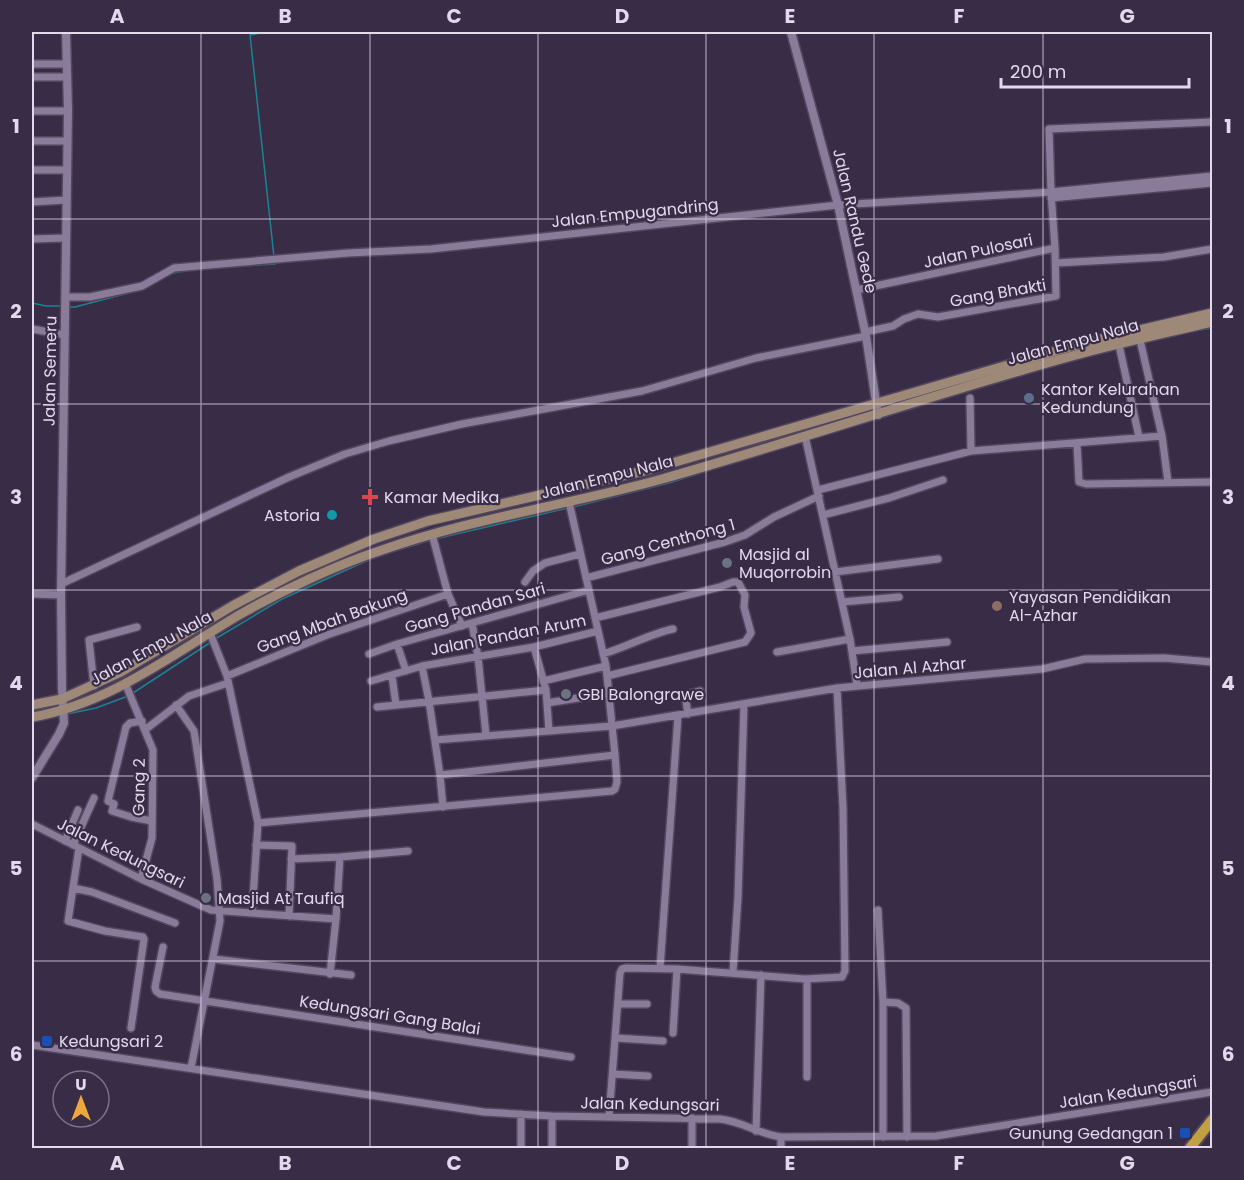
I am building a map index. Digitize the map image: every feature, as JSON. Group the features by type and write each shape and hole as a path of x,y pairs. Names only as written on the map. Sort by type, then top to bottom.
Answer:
{"highway":[{"path":"1190,1149 1212,1120"}],"main road":[{"name":"Jalan Empu Nala","path":"32,705 62,699 94,686 150,656 234,605 299,571 374,539 428,521 648,470 876,403 1212,313"},
{"name":"Jalan Empu Nala","path":"1087,347 1120,349 1212,322"},
{"name":"Jalan Empu Nala","path":"32,717 63,713 212,638 240,615 379,550 570,505 806,439 1071,351"},
{"path":"234,605 240,615"}],"street":[{"name":"Jalan Semeru","path":"63,713 61,595 68,111 66,32"},
{"name":"Jalan Randu Gede","path":"791,34 838,208 865,334 878,415"},
{"path":"32,64 67,64"},
{"path":"51,64 51,77"},
{"path":"32,77 67,77"},
{"path":"32,111 68,111"},
{"name":"Jalan Pulosari","path":"856,290 1055,248 1050,129 1212,122"},
{"path":"32,141 67,141"},
{"path":"32,170 66,170"},
{"path":"1167,185 1212,176"},
{"path":"1167,185 1212,183"},
{"name":"Jalan Empugandring","path":"66,301 142,286 174,268 431,249 838,208 1051,195 1167,185"},
{"path":"32,202 66,200"},
{"path":"32,239 66,238"},
{"name":"Gang Bhakti","path":"865,334 893,326 920,313 936,317 1056,296 1055,248"},
{"path":"1056,263 1158,258 1212,249"},
{"path":"32,329 65,335"},
{"path":"62,584 289,477 379,444 462,424 642,391 756,357 865,334"},
{"path":"1141,343 1162,436 1168,482"},
{"path":"1120,349 1139,437"},
{"path":"969,398 971,452"},
{"name":"Gang Centhong 1","path":"586,578 725,542 745,535 819,493 971,452 1162,436"},
{"path":"806,439 850,639 857,685"},
{"path":"1077,444 1079,482 1088,485 1212,482"},
{"path":"823,515 889,498 943,480"},
{"path":"258,823 615,789 617,782 606,666 570,505"},
{"path":"433,537 448,594 462,626"},
{"path":"525,582 532,571 545,563 580,554"},
{"path":"835,572 938,558"},
{"path":"595,618 737,582 745,595 744,609 751,633 748,639 741,643 607,676"},
{"name":"Gang Pandan Sari","path":"369,654 589,590"},
{"path":"32,594 61,595"},
{"name":"Gang Mbah Bakung","path":"152,821 112,811 114,804 108,801 126,727 130,723 144,725 192,694 327,635 448,594"},
{"path":"842,602 899,597"},
{"path":"472,623 483,695 486,735"},
{"path":"94,686 89,640 137,627"},
{"path":"603,654 659,632 673,629"},
{"name":"Jalan Pandan Arum","path":"371,681 422,666 534,647 598,631"},
{"path":"212,638 227,680 258,823 252,913"},
{"path":"777,652 850,639"},
{"path":"852,651 947,642"},
{"path":"397,644 406,671"},
{"path":"534,647 546,690 549,731"},
{"name":"Jalan Al Azhar","path":"435,740 612,726 857,685 1042,669 1085,659 1164,658 1212,662"},
{"path":"422,666 435,740 443,807"},
{"path":"543,681 606,666"},
{"path":"392,676 396,705"},
{"name":"Gang 2","path":"125,683 153,750 151,846 141,879"},
{"path":"609,1117 622,969 660,968 805,979 842,977 845,971 843,808 837,688"},
{"path":"376,707 546,690"},
{"path":"688,714 685,695 700,691"},
{"path":"547,703 609,693"},
{"path":"733,973 738,897 744,704"},
{"path":"176,705 195,731 217,879 219,924 191,1068"},
{"path":"32,778 59,734 64,723 63,713"},
{"path":"660,968 678,716"},
{"path":"440,775 615,756"},
{"path":"94,798 76,846 68,921 144,938 131,1028"},
{"path":"65,841 78,810"},
{"name":"Jalan Kedungsari","path":"32,824 141,879 211,910 336,920"},
{"path":"256,845 292,846 289,916"},
{"path":"291,859 408,851"},
{"path":"330,974 340,857"},
{"path":"73,888 92,892 175,923"},
{"path":"878,910 883,1002 883,1137"},
{"name":"Kedungsari Gang Balai","path":"163,947 155,987 156,992 160,994 572,1057"},
{"path":"213,958 351,975"},
{"path":"673,1033 677,969"},
{"path":"756,1131 761,975"},
{"path":"805,979 807,982 807,1077"},
{"path":"883,1002 898,1003 906,1008 907,1137"},
{"path":"619,1004 647,1004"},
{"path":"616,1038 663,1041"},
{"name":"Jalan Kedungsari","path":"32,1045 465,1109 552,1116 727,1120 781,1137 943,1135 1212,1092"},
{"path":"613,1074 648,1076"},
{"path":"521,1114 521,1149"},
{"path":"552,1116 552,1149"},
{"path":"692,1118 692,1149"},
{"path":"781,1137 781,1149"}],"waterway":[{"path":"266,32 250,35 274,257"},
{"path":"220,267 275,264"},
{"path":"170,274 186,270"},
{"path":"68,307 136,291"},
{"path":"32,303 60,306"},
{"path":"1193,331 1212,328"},
{"path":"573,507 669,483 716,468"},
{"path":"435,539 568,508"},
{"path":"378,556 431,540"},
{"path":"215,639 282,599 373,558"},
{"path":"133,693 211,642"},
{"path":"67,714 96,708 128,696"},
{"path":"32,722 60,716"}],"place":[{"name":"Kantor Kelurahan Kedundung","path":"1029,398"},
{"name":"Kamar Medika","path":"370,497"},
{"name":"Astoria","path":"332,515"},
{"name":"Masjid al Muqorrobin","path":"727,563"},
{"name":"Yayasan Pendidikan Al-Azhar","path":"997,606"},
{"name":"GBI Balongrawe","path":"566,694"},
{"name":"Masjid At Taufiq","path":"206,898"},
{"name":"Kedungsari 2","path":"47,1041"},
{"name":"Gunung Gedangan 1","path":"1185,1133"}]}
